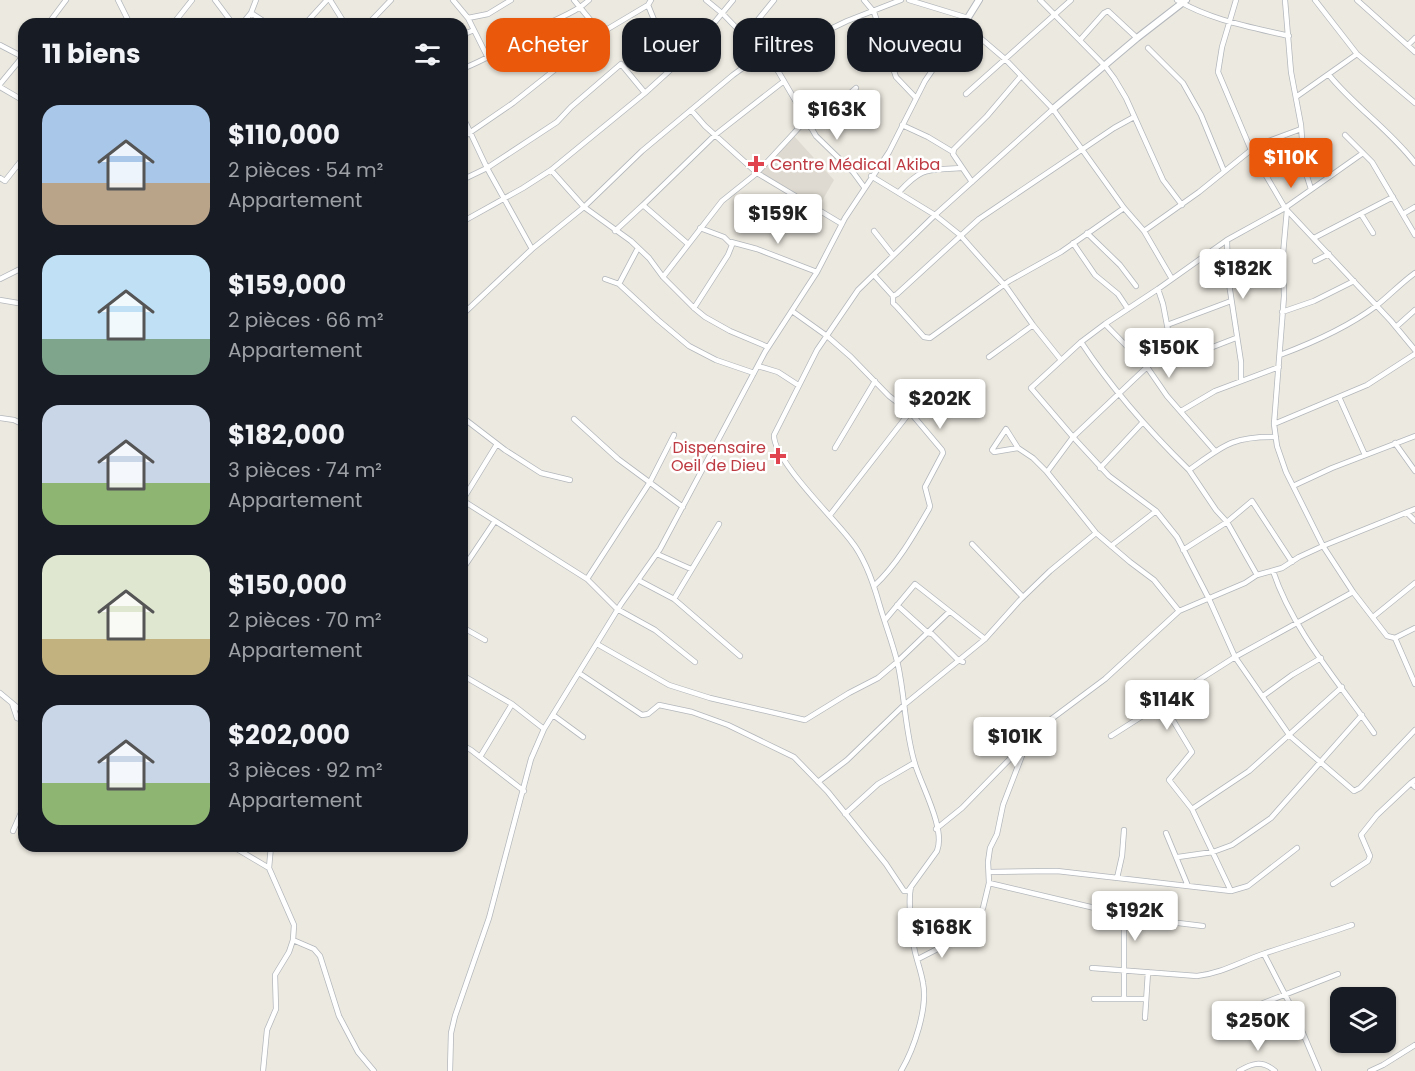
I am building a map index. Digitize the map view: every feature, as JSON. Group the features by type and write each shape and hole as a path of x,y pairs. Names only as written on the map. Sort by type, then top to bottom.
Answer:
{"street":[{"path":"52,18 66,0"},
{"path":"118,0 127,18"},
{"path":"178,18 192,0"},
{"path":"215,0 228,18"},
{"path":"247,18 256,0"},
{"path":"311,18 328,0 341,18"},
{"path":"374,18 391,0"},
{"path":"453,0 468,18 486,54"},
{"path":"468,18 488,14 511,0"},
{"path":"574,0 589,18"},
{"path":"560,18 581,8 590,0"},
{"path":"706,0 733,25"},
{"path":"720,18 733,0"},
{"path":"759,18 774,0"},
{"path":"864,0 874,12 896,77 916,98"},
{"path":"835,27 901,0"},
{"path":"909,0 958,18"},
{"path":"968,18 979,0"},
{"path":"1040,0 1105,66 1126,99 1163,180 1182,205"},
{"path":"966,94 1071,0"},
{"path":"1236,0 1218,72 1250,149 1286,209 1354,280 1415,352 1367,385 1274,423"},
{"path":"1285,0 1291,72 1301,129 1304,167 1311,189"},
{"path":"1315,0 1357,54 1415,103"},
{"path":"1358,0 1415,52"},
{"path":"579,673 642,715 648,714 659,705 692,712 728,725 790,754 845,814 886,864 904,891 908,891 937,851 939,844 931,802 914,763 897,662 874,586 853,543 784,460 774,441 778,423 827,336 858,290 935,215 1053,109 1182,1 1229,22 1289,36"},
{"path":"610,27 649,2 654,18"},
{"path":"1080,40 1108,11 1137,38"},
{"path":"251,13 259,18"},
{"path":"468,32 474,30"},
{"path":"983,38 1053,109 1124,208 1144,231 1172,279"},
{"path":"1408,45 1415,39"},
{"path":"0,45 18,54"},
{"path":"1148,48 1183,83 1201,115 1224,171"},
{"path":"1296,97 1357,54"},
{"path":"468,66 486,59"},
{"path":"18,63 0,86 18,97"},
{"path":"468,177 487,168 557,122 621,64 645,93"},
{"path":"470,133 552,72"},
{"path":"468,219 551,170 669,72"},
{"path":"468,309 532,249 584,207 642,151 739,72"},
{"path":"779,72 806,120 826,146 853,172 864,188"},
{"path":"450,1071 455,1016 489,918 497,880 531,759 544,729 617,609 657,554 768,346 817,272 871,176 889,152 930,72"},
{"path":"1329,75 1356,105 1394,138 1415,163"},
{"path":"953,152 957,144 987,116 1021,76"},
{"path":"615,231 715,135 784,81"},
{"path":"812,128 856,88"},
{"path":"691,110 757,173 842,224"},
{"path":"893,296 979,219 1114,128 1134,117"},
{"path":"663,277 722,201 757,173 806,120"},
{"path":"902,125 953,152 961,168 972,182"},
{"path":"468,128 532,249"},
{"path":"1144,231 1182,205 1250,149 1301,129"},
{"path":"1345,135 1372,162 1415,235"},
{"path":"1363,153 1286,209 1227,240 1105,324 1081,342 1031,388 1100,468 1156,511 1177,537 1209,599 1235,657 1290,736 1351,790 1356,790 1415,730"},
{"path":"0,186 2,179 18,163"},
{"path":"899,192 917,174 932,168 961,168"},
{"path":"551,170 584,207 649,258 663,277 705,317 730,332 768,346"},
{"path":"871,176 935,215 960,236 1004,285 1061,360"},
{"path":"1314,238 1394,197"},
{"path":"643,205 688,244"},
{"path":"1404,214 1415,207"},
{"path":"874,275 893,296 893,303 897,308 924,337 930,338 1004,285 1061,252 1124,208"},
{"path":"1286,209 1280,355 1274,423 1276,437 1286,472 1323,546 1353,592 1385,634 1395,638 1415,684"},
{"path":"1361,214 1373,233"},
{"path":"700,228 731,242 757,249 817,272"},
{"path":"874,231 893,255"},
{"path":"1087,232 1136,286"},
{"path":"1227,240 1228,277 1241,362 1241,380"},
{"path":"694,308 732,248 731,242"},
{"path":"1073,243 1095,275 1118,294 1128,309"},
{"path":"619,284 638,248"},
{"path":"1228,277 1283,254"},
{"path":"1315,261 1329,254"},
{"path":"0,279 18,270"},
{"path":"1280,355 1327,334 1377,306 1415,273"},
{"path":"605,279 619,284 689,346 716,360 754,373"},
{"path":"1282,312 1314,301 1354,280"},
{"path":"1158,289 1174,362 1236,338"},
{"path":"0,300 18,303"},
{"path":"1167,325 1231,302"},
{"path":"1396,327 1415,310"},
{"path":"792,311 827,336 889,396 910,412 943,453 925,487 929,509 886,575 874,586"},
{"path":"1105,324 1147,367 1215,451"},
{"path":"988,357 1018,338 1033,325"},
{"path":"1081,342 1119,394 1189,470 1216,510 1227,522 1257,575"},
{"path":"758,366 778,372 798,385"},
{"path":"1047,472 1073,437 1147,367"},
{"path":"1181,411 1215,391 1279,367"},
{"path":"835,448 874,381"},
{"path":"1339,397 1365,455"},
{"path":"830,515 910,412"},
{"path":"0,418 18,422"},
{"path":"574,419 618,459 683,507"},
{"path":"468,422 541,472 570,480"},
{"path":"1100,468 1143,422"},
{"path":"1018,448 994,452 992,450 1003,430 1006,429 1018,448 1033,458 1047,472 1096,533 1154,580 1179,611"},
{"path":"587,579 650,482 674,435"},
{"path":"1293,486 1415,436"},
{"path":"1189,470 1228,443 1242,438 1276,437"},
{"path":"1395,443 1415,471"},
{"path":"468,490 497,444"},
{"path":"1183,550 1227,522 1250,501 1253,502 1292,562"},
{"path":"468,504 587,579 617,609 660,633 695,662"},
{"path":"936,829 962,808 1042,726 1105,679 1179,611 1245,583 1257,575 1273,571 1323,546 1415,509"},
{"path":"1112,546 1156,511"},
{"path":"1407,513 1415,521"},
{"path":"468,561 495,521"},
{"path":"674,599 719,524"},
{"path":"818,782 847,760 904,705 985,639 1050,571 1096,533"},
{"path":"972,544 1023,597"},
{"path":"657,554 691,569"},
{"path":"1273,571 1281,594 1296,622 1374,733"},
{"path":"638,580 674,599 740,656"},
{"path":"885,620 915,584 985,639"},
{"path":"1373,617 1415,584"},
{"path":"1111,736 1235,657 1353,592"},
{"path":"897,605 960,661"},
{"path":"597,644 669,685 710,698 805,720 878,678 949,612"},
{"path":"1395,638 1415,628"},
{"path":"468,631 484,640"},
{"path":"1263,696 1321,658"},
{"path":"468,678 512,704 544,729"},
{"path":"1192,809 1249,771 1342,687"},
{"path":"0,693 18,707"},
{"path":"1162,702 1192,750 1191,755 1169,780 1192,809 1231,891"},
{"path":"12,703 15,715 18,717"},
{"path":"480,757 512,704"},
{"path":"553,715 584,737"},
{"path":"1178,857 1214,852 1232,845 1270,818 1362,715"},
{"path":"918,959 955,940 968,929 983,908 989,883 990,848 998,834 1003,805 1028,740"},
{"path":"468,749 524,790"},
{"path":"845,814 878,784 914,763"},
{"path":"1333,884 1368,861 1370,856 1361,837 1362,834 1377,815 1414,783"},
{"path":"14,831 18,821"},
{"path":"1117,878 1124,830"},
{"path":"1166,833 1178,857 1188,886"},
{"path":"989,872 1057,871 1231,891 1248,886 1297,848"},
{"path":"242,852 269,868"},
{"path":"263,1071 267,1030 276,1009 275,975 289,952 294,925 269,868 270,852"},
{"path":"989,883 1124,915 1203,926"},
{"path":"901,1071 917,1033 924,985 913,938 909,899 911,886"},
{"path":"1124,915 1124,999"},
{"path":"1092,968 1197,976 1211,974 1352,925"},
{"path":"293,940 314,949 320,956 339,1016 358,1052 374,1071"},
{"path":"1264,954 1319,1071"},
{"path":"1144,1018 1148,972"},
{"path":"1216,1021 1338,974"},
{"path":"1094,999 1146,999"},
{"path":"1370,1071 1415,1045"},
{"path":"1239,1071 1255,1063 1262,1063 1275,1071"}],"shaded area":[{"path":"794,136 834,180 818,208 761,173"}],"place":[{"name":"Centre Médical Akiba","path":"756,164"},
{"name":"Dispensaire Oeil de Dieu","path":"778,456"}]}
